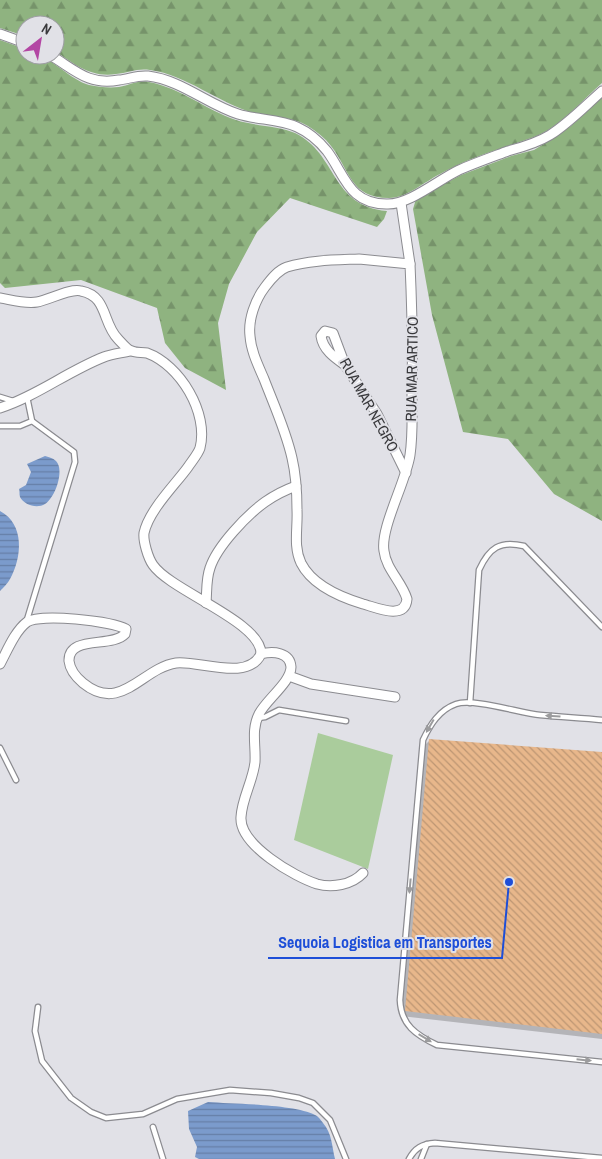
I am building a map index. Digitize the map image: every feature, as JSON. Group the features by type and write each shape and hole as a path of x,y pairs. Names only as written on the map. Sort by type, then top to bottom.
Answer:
{"street":[{"path":"0,34 15,39"},
{"path":"65,65 83,77 99,81 118,81 135,76 148,76 184,88 236,114 296,126 313,136 327,150 345,183 356,194 376,204 401,203 459,170 509,151 532,145 568,122 602,91"},
{"name":"RUA MAR ARTICO","path":"296,486 297,550 301,563 311,576 324,588 340,595 387,611 396,612 402,609 407,604 407,599 388,564 383,543 385,531 406,473 411,440 413,321 410,264 401,203"},
{"path":"206,602 210,566 221,548 264,502 296,486 291,452 252,350 250,323 262,290 271,278 285,267 311,261 359,258 410,264"},
{"path":"0,298 36,302 79,290 88,293 98,298 116,337 130,351"},
{"name":"RUA MAR NEGRO","path":"345,365 328,351 322,339 323,333 327,330 333,333 345,365 378,414 406,473"},
{"path":"0,408 17,403 80,368 106,356 130,351 147,353 170,367 187,387 198,408 202,432 200,450 154,512 144,534 147,550 153,564 164,577 242,626 257,640 261,648 261,654 254,663 245,667 230,668 184,662 174,663 163,666 126,690 115,694 89,687 73,672 69,664 70,656 74,648 83,644 121,638 125,634 126,629 115,625 41,617 26,623 0,664"},
{"path":"261,654 276,652 288,659 291,666 289,676 265,705 254,728 254,763 240,819 244,830 253,844 270,860 318,884 336,886 351,882 363,873"},
{"path":"289,676 312,684 395,697"}],"lane":[{"path":"0,397 17,403"},
{"path":"26,623 75,462 74,452 32,421 27,397"},
{"path":"0,426 20,426 32,421"},
{"path":"470,703 479,570 485,558 495,548 510,543 524,546 602,627"},
{"path":"602,720 540,715 470,703 456,704 440,714 430,725 423,740 400,1000 400,1012 406,1022 422,1038 437,1045 602,1062"},
{"path":"258,718 265,717 279,710 346,721"},
{"path":"0,748 16,780"},
{"path":"38,1007 35,1031 42,1060 71,1098 91,1112 106,1118 143,1114 177,1099 230,1090 271,1093 300,1098 313,1103 330,1120 346,1159"},
{"path":"153,1127 163,1159"},
{"path":"409,1159 414,1151 423,1144 447,1143 602,1158"},
{"path":"421,1159 428,1144"}],"green space":[{"path":"0,0 602,0 602,83 576,108 548,130 463,163 402,195 389,198 376,197 366,193 352,181 329,143 321,135 302,123 295,120 254,113 228,103 177,77 164,73 141,70 107,75 99,74 83,69 69,61 65,58 65,15 15,15 15,33 0,28"},
{"path":"0,40 15,45 15,65 55,65 82,82 104,87 149,82 172,89 236,120 295,133 309,142 320,153 344,190 355,200 368,207 387,211 384,219 377,227 290,198 257,232 229,284 218,323 226,390 185,368 165,343 157,308 81,280 5,288 0,283"},
{"path":"602,97 602,521 554,494 508,439 463,432 432,315 413,209 416,199 461,175 511,156 534,150 571,126"},
{"path":"318,733 393,755 368,869 294,840"}],"water":[{"path":"45,456 55,460 59,465 58,484 49,501 38,506 31,505 22,500 19,489 26,485 31,472 27,464"},
{"path":"0,511 14,524 19,542 19,552 14,571 9,581 0,591"},
{"path":"208,1102 279,1107 305,1111 315,1115 328,1131 335,1159 199,1159 195,1157 197,1147 189,1129 188,1111"}],"building":[{"path":"429,739 602,752 602,1034 405,1011"}],"place":[{"name":"Sequoia Logistica em Transportes","path":"509,882"}]}
